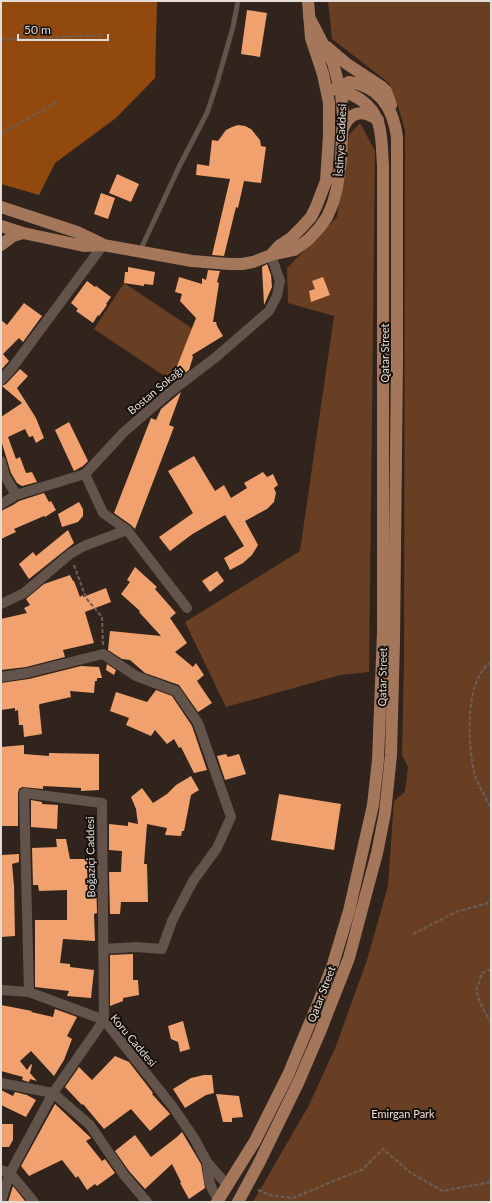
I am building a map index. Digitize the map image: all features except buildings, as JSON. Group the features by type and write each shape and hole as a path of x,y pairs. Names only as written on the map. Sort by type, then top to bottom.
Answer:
{"main road":[{"name":"İstinye Caddesi","path":"271,255 279,246 291,238 302,227 316,207 326,181 329,117 327,91 311,38 308,1"},
{"path":"309,17 323,42 342,60 386,91 393,111 394,120"},
{"name":"İstinye Caddesi","path":"1,226 23,233 84,246 103,245 192,261 242,264 294,250 308,240 320,227 326,217 333,203 337,188 341,160 342,99 333,63 323,42"},
{"path":"327,91 339,88 349,82 366,87 382,99 390,110 394,120"},
{"path":"339,88 356,96 367,104 375,113 378,120"},
{"path":"342,131 347,121 357,114 367,114 378,120"},
{"name":"Qatar Street","path":"220,1201 255,1142 265,1122 288,1075 319,1001 333,964 349,911 373,805 378,760 383,632 383,173 378,120"},
{"name":"Qatar Street","path":"243,1194 299,1081 349,958 375,861 385,813 392,755 394,642 398,150 394,120"},
{"name":"İstinye Caddesi","path":"1,207 77,232 103,245"},
{"path":"1,245 13,236 23,233"},
{"path":"228,1186 243,1194"}],"street":[{"path":"1,380 12,368 103,245"},
{"name":"Bostan Sokağı","path":"85,474 124,432 169,393 216,357 269,311 278,296 280,281 271,255"},
{"path":"1,461 5,476 16,495"},
{"path":"1,504 16,495 85,474 103,513 127,530 188,608"},
{"path":"1,604 24,593 70,554 84,546 127,530"},
{"path":"1,678 103,654 136,676 176,691 198,723 231,817 218,848 193,881 172,921 162,949 136,947 103,949"},
{"name":"Boğaziçi Caddesi","path":"29,992 24,793 102,803 104,1020"},
{"name":"Koru Caddesi","path":"1,990 29,992 104,1020 173,1107 194,1138 207,1162"},
{"path":"1,1201 6,1172 53,1093 104,1020"},
{"path":"1,1083 53,1093 90,1125 124,1175 147,1202"},
{"path":"207,1162 228,1186"},
{"path":"207,1162 209,1183 220,1201"},
{"path":"6,1172 34,1202"}],"lane":[{"path":"139,252 176,173 207,113 231,34 238,1"}],"path":[{"path":"1,40 103,35"},
{"path":"1,134 57,102"},
{"path":"70,554 86,598 102,617 103,654"},
{"path":"491,662 485,666 473,689 468,725 474,773 491,808"},
{"path":"413,934 458,911 486,904 491,900"},
{"path":"491,969 482,973 476,991 482,1007 491,1022"},
{"path":"243,1194 293,1198 363,1169 383,1149 410,1173 442,1191 491,1182"}],"green space":[{"name":"Emirgan Park","path":"328,1 491,1 491,1202 253,1202 308,1107 336,1046 367,960 388,886 394,801 405,792 408,767 402,755 404,661 405,130 389,83 332,39"},
{"path":"360,123 375,151 369,672 340,675 226,707 185,622 300,551 334,316 288,303 287,268 337,217 349,135"},
{"path":"124,283 199,333 169,379 94,329"}],"shaded area":[{"path":"1,1 157,1 155,78 116,118 55,163 39,195 1,184"}]}
